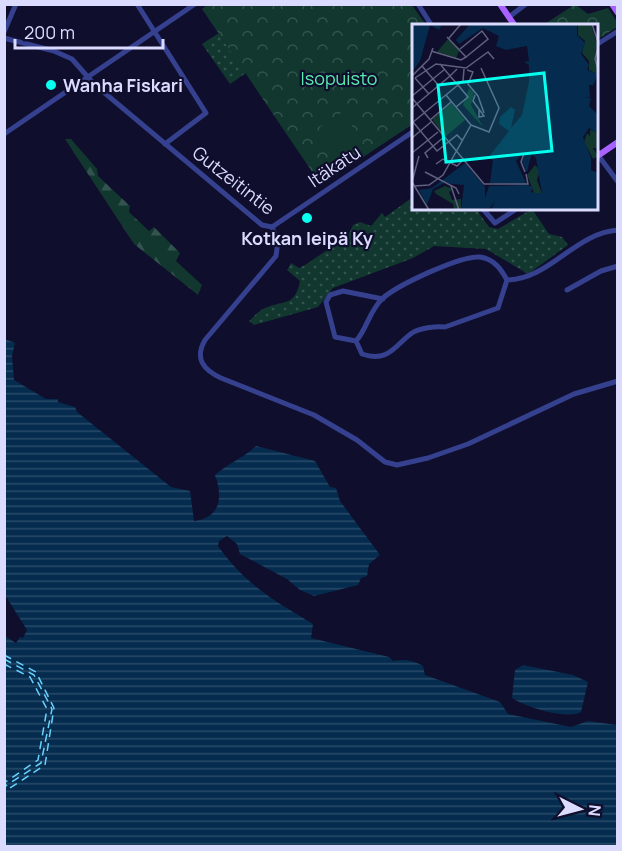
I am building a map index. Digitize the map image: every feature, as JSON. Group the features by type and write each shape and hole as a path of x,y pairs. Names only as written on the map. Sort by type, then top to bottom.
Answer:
{"main road":[{"path":"500,4 513,24"},
{"path":"612,4 618,13"},
{"path":"598,153 618,142"}],"street":[{"path":"4,32 16,4"},
{"path":"137,4 206,113 165,144"},
{"path":"4,134 195,4"},
{"path":"418,4 431,24"},
{"path":"509,17 526,4"},
{"path":"598,44 618,31"},
{"name":"Gutzeitintie","path":"4,38 62,54 72,59 88,77 165,144 262,225 272,227 279,246 274,260 205,340 200,354 201,364 207,371 314,415 357,440 385,462 397,465 428,458 468,444 574,394 618,381"},
{"name":"Itäkatu","path":"272,227 412,133"},
{"path":"598,155 618,182"},
{"path":"484,210 495,223 515,210"},
{"path":"507,280 533,276 585,241 602,233 618,230"},
{"path":"356,341 362,335 365,321 382,299 459,260 479,257 492,261 507,280"},
{"path":"567,290 601,271 618,266"},
{"path":"356,341 362,354 371,357 388,353 397,349 412,332 436,326 445,327 498,308 507,280"},
{"path":"356,341 334,337 326,302 330,295 343,291 382,299"}],"green space":[{"name":"Isopuisto","path":"208,4 412,5 425,24 412,24 412,125 321,185 202,9"},
{"path":"570,4 576,5 588,14 608,8 617,22 617,27 598,39 598,24 545,24 571,7"},
{"path":"219,33 246,73 230,84 202,44"},
{"path":"343,112 363,143 341,158 320,127"},
{"path":"65,139 71,139 97,169 98,176 130,206 129,212 149,231 154,227 180,253 176,261 202,285 198,295 134,244"},
{"path":"412,198 412,210 477,210 489,227 498,229 533,210 549,234 562,237 568,245 528,274 486,249 434,246 413,258 333,288 318,307 254,325 249,321 263,309 288,301 295,295 300,281 287,270 291,263 299,268 348,236 353,225 360,222 371,226 382,213 385,217"}],"water":[{"path":"5,339 15,343 12,356 14,380 46,399 58,399 58,402 75,407 77,412 171,487 190,491 194,521 210,516 218,505 219,491 215,475 256,446 315,461 330,487 336,488 340,501 380,555 369,564 367,576 361,578 358,585 314,596 240,554 237,544 227,536 219,541 218,546 228,559 249,581 313,624 311,638 389,657 393,661 416,662 423,666 425,675 500,702 508,714 571,727 588,721 617,725 617,846 5,846 5,636 16,643 20,637 23,638 27,630 5,595"},
{"path":"523,665 573,675 588,682 581,712 556,713 512,698 515,670"}],"ferry route":[{"path":"4,655 36,672 54,708 45,765 4,792"},
{"path":"4,659 34,675 52,709 41,763 4,787"},
{"path":"4,664 30,677 47,709 38,760 4,783"}],"place":[{"name":"Wanha Fiskari","path":"51,85"},
{"name":"Kotkan leipä Ky","path":"307,218"}]}
